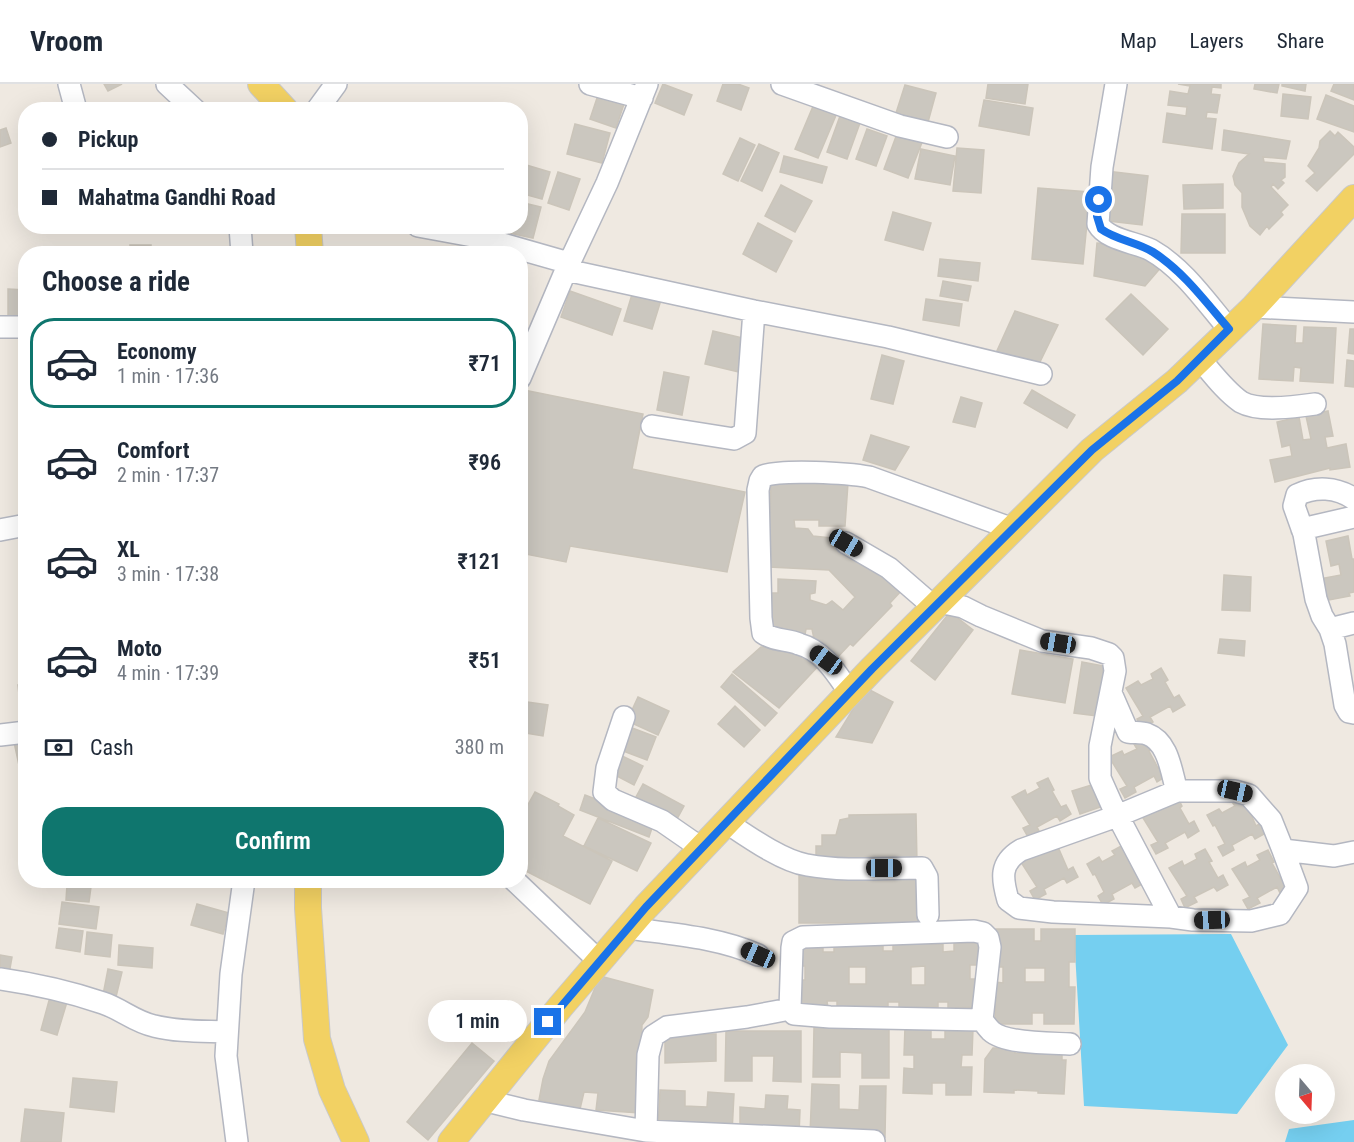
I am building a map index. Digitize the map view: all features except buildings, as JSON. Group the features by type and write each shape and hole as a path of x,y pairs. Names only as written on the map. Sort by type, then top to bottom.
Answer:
{"main road":[{"path":"261,84 278,102"},
{"path":"451,1142 483,1100 599,961 701,848 850,693 1092,450 1177,381 1254,307 1354,198"},
{"path":"308,888 317,1039 332,1090 356,1142"}],"street":[{"path":"69,84 74,102"},
{"path":"167,84 186,102"},
{"path":"323,102 336,84"},
{"path":"528,359 567,266 607,183 644,91 590,84"},
{"path":"782,84 900,126 947,136"},
{"path":"1116,84 1102,167 1098,224 1104,231 1150,250 1167,262 1189,282 1229,329"},
{"path":"462,234 506,246"},
{"path":"528,253 567,266 753,311 888,337 1041,374"},
{"path":"1254,307 1354,312"},
{"path":"652,426 734,439 745,433 753,311"},
{"path":"0,327 18,327"},
{"path":"1199,358 1231,394 1243,403 1274,408 1315,404"},
{"path":"850,693 826,660 808,647 768,637 763,633 758,490 763,476 796,473 852,474 869,477 1013,529"},
{"path":"1354,499 1330,489 1306,490 1297,495 1294,506 1302,529 1316,599 1335,644 1345,705 1350,712 1354,713"},
{"path":"1302,529 1354,517"},
{"path":"0,530 18,527"},
{"path":"846,543 888,568 937,605 963,607 1042,641 1090,648 1109,654 1115,663 1100,746 1100,778 1117,816 1171,917"},
{"path":"1330,629 1354,623"},
{"path":"1111,693 1128,732 1144,733 1159,740 1177,791"},
{"path":"624,717 607,768 604,792 612,800 663,820 701,848"},
{"path":"0,735 18,733"},
{"path":"1177,791 1235,791 1249,795 1271,820 1297,888 1280,914 1251,921 1194,921 1171,917 1053,912 1019,908 1008,900 1003,879 1010,856 1020,850 1117,816 1177,791"},
{"path":"726,822 765,848 805,865 846,868 922,868 927,877 928,915"},
{"path":"1283,850 1334,856 1354,852"},
{"path":"237,1142 227,1074 227,1032 231,974 243,888"},
{"path":"522,888 599,961"},
{"path":"628,928 704,939 746,949 758,955"},
{"path":"982,1020 830,1017 794,1014 790,1009 793,942 803,937 974,931 983,933 988,938 990,947 982,1020 992,1032 1000,1037 1070,1044"},
{"path":"0,979 29,983 105,1004 133,1019 171,1030 227,1032"},
{"path":"646,1131 648,1055 653,1036 658,1031 667,1027 790,1009"},
{"path":"483,1100 524,1110 646,1131 874,1142"}],"water":[{"path":"1231,934 1288,1045 1237,1114 1084,1106 1074,935"},
{"path":"1354,1120 1354,1142 1285,1142 1289,1129"}],"route":[{"path":"548,1022 646,907 872,669 1092,450 1177,381 1229,329 1189,282 1167,262 1150,250 1101,229 1097,216 1099,200"}]}
